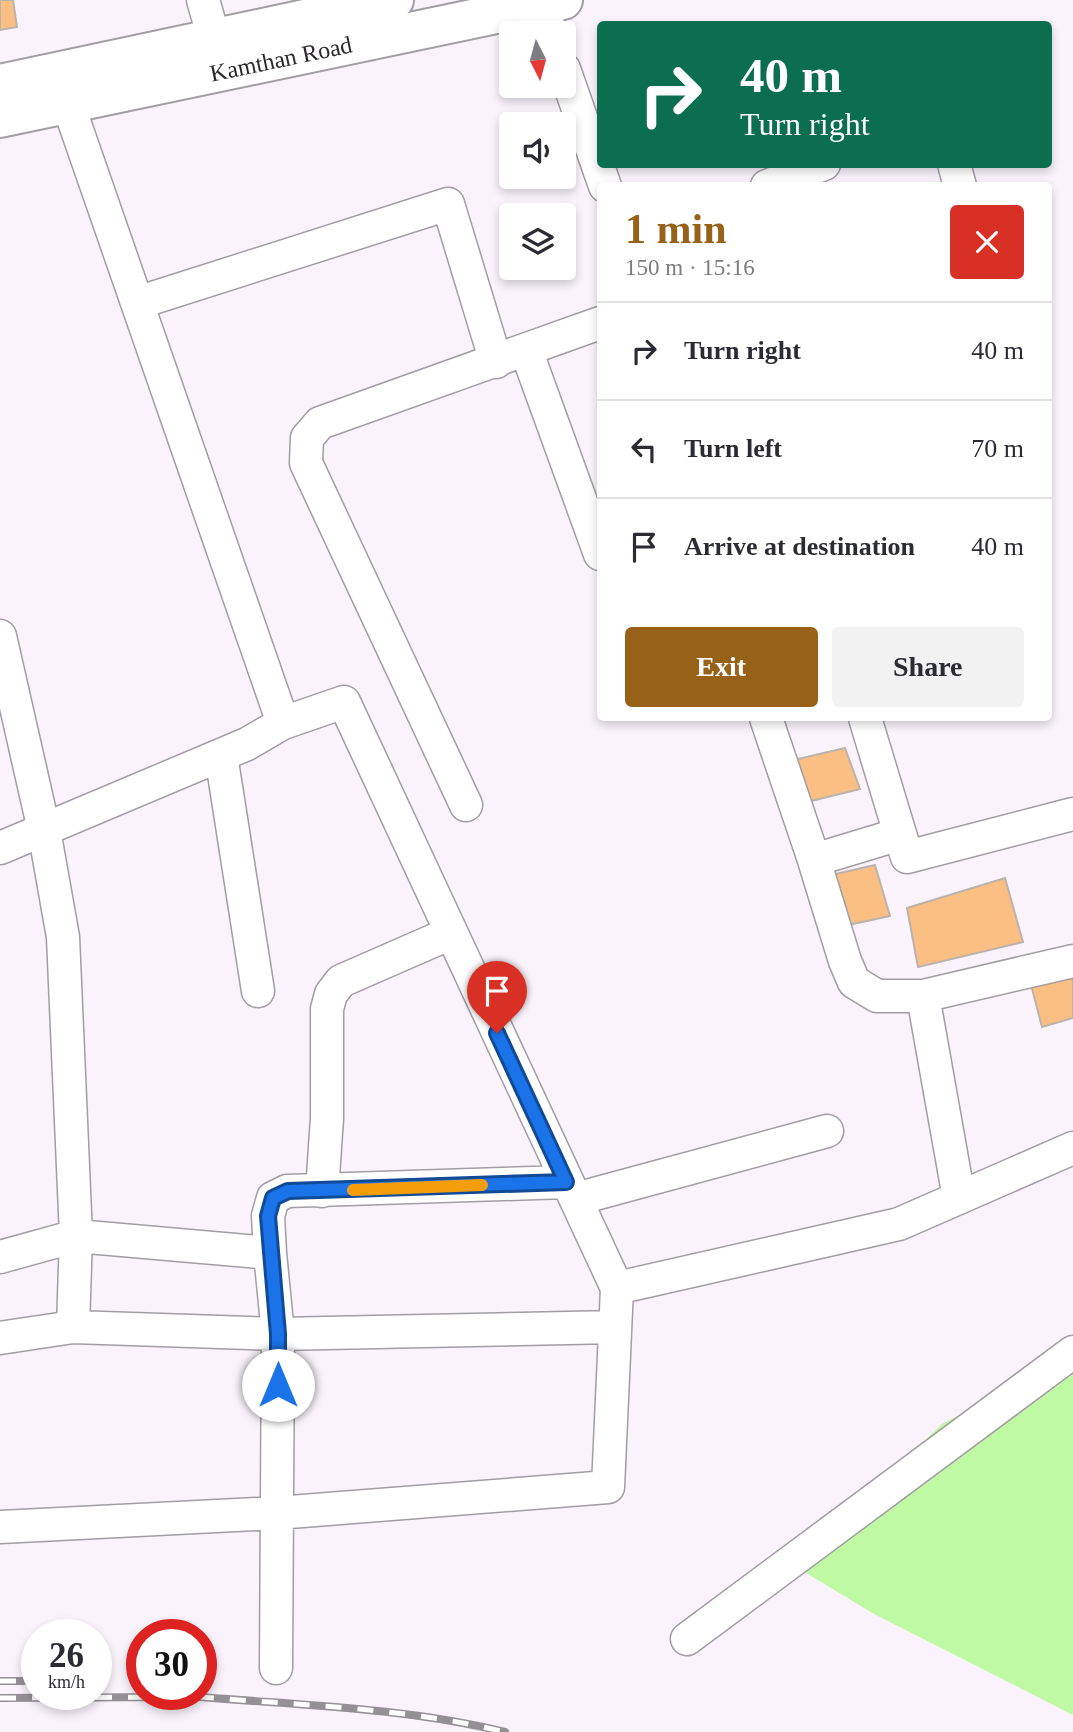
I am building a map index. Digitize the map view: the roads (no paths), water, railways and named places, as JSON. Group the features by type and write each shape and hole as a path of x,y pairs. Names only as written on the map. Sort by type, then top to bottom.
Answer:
{"main road":[{"name":"Kamthan Road","path":"0,118 68,104 394,0"},
{"name":"Kamthan Road","path":"0,83 551,13"}],"street":[{"path":"204,0 219,54"},
{"path":"574,98 597,163"},
{"path":"68,104 283,723"},
{"path":"778,182 814,168"},
{"path":"137,303 448,204 496,362"},
{"path":"466,805 306,463 307,438 320,423 597,324"},
{"path":"526,351 597,546"},
{"path":"0,636 5,675 44,830 62,937 76,1236 73,1327"},
{"path":"0,848 247,744 283,723 344,702 617,1288 608,1487 277,1513 0,1527"},
{"path":"766,721 854,982 877,996 923,996 1073,961"},
{"path":"866,721 907,857 1073,814"},
{"path":"221,755 258,990"},
{"path":"814,860 900,834"},
{"path":"322,1191 327,1118 327,1009 331,994 341,981 451,933"},
{"path":"923,996 959,1198"},
{"path":"276,1668 278,1334 268,1216 273,1198 288,1191 571,1191 827,1131"},
{"path":"617,1288 899,1224 1073,1148"},
{"path":"0,1257 76,1236 270,1253"},
{"path":"0,1338 73,1327 278,1334 615,1326"},
{"path":"687,1639 1073,1352"}],"railway":[{"path":"0,1681 21,1681"},
{"path":"0,1698 126,1697"},
{"path":"217,1698 379,1711 505,1732"}]}
